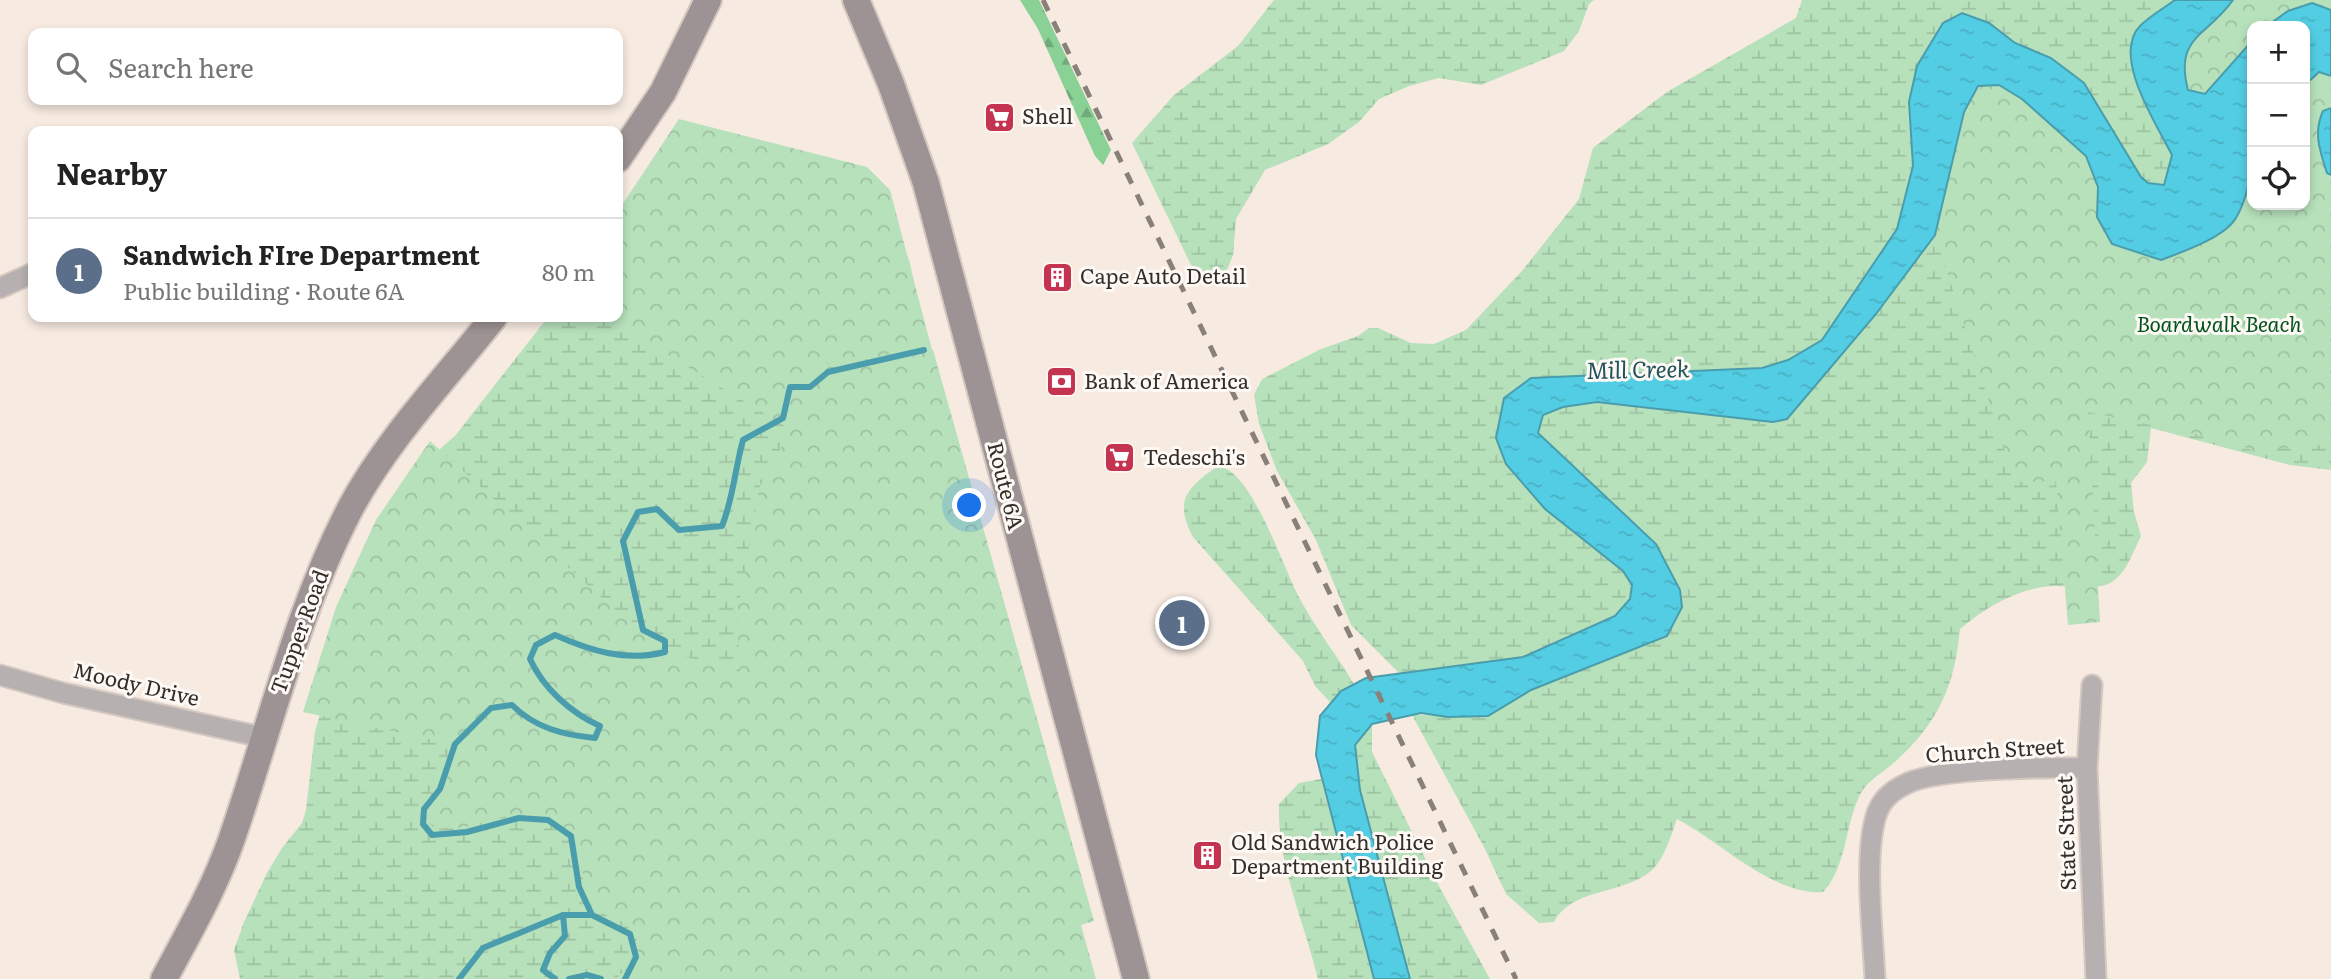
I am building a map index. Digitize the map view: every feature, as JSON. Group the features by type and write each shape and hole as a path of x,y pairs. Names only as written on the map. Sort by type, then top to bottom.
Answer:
{"main road":[{"path":"623,152 663,92 708,0"},
{"name":"Route 6A","path":"856,0 891,84 926,183 1136,979"},
{"name":"Tupper Road","path":"164,979 221,865 262,737 325,562 352,505 390,447 490,322"}],"street":[{"path":"0,288 28,275"},
{"name":"Moody Drive","path":"0,675 262,737"},
{"name":"State Street","path":"2092,685 2088,768 2096,979"},
{"name":"Church Street","path":"1875,979 1871,834 1878,811 1889,794 1907,783 1934,776 2088,768"}],"green space":[{"path":"1020,0 1039,0 1111,150 1103,165 1095,156 1038,29"},
{"path":"1274,0 1594,0 1589,4 1579,31 1564,51 1481,85 1439,78 1409,86 1379,99 1359,122 1328,144 1265,170 1236,219 1233,255 1227,270 1220,275 1206,276 1193,269 1132,143 1174,95 1238,46"},
{"path":"1802,0 2175,0 2139,27 2172,155 2164,186 2148,183 2141,178 2084,82 2051,58 2015,43 1989,23 1913,166 1897,229 1822,340 1788,360 1762,368 1531,378 1504,398 1545,509 1623,571 1632,585 1630,599 1615,616 1523,657 1399,673 1351,625 1316,540 1277,471 1259,424 1254,395 1262,379 1321,349 1358,336 1369,328 1378,328 1411,343 1434,344 1466,330 1522,271 1579,199 1593,148 1667,92 1796,18"},
{"name":"Boardwalk Beach","path":"2193,0 2331,0 2331,445 2291,447 2257,453 2235,442 2088,412 2100,622 2068,625 2056,481 2015,482 1926,207 1964,43 2133,192 2184,216 2164,106"},
{"path":"679,119 867,167 890,190 931,346 832,366 761,317 832,367 933,350 1094,921 1081,925 1096,979 615,979 635,962 637,932 591,905 586,896 578,854 559,830 542,819 522,815 458,828 432,826 421,810 453,744 303,712 336,607 376,520 430,441 658,649 740,672 737,614 760,486 791,430 614,322 623,322 623,203"},
{"path":"2331,175 2331,470 2290,465 2151,428 2147,462 2131,483 2134,512 2141,536 2122,573 2106,585 2053,586 2027,590 1992,606 1960,629 1954,668 1942,702 1911,747 1872,780 1861,793 1851,818 1842,857 1823,892 1804,891 1766,876 1677,819 1664,852 1653,869 1628,884 1574,902 1563,910 1554,922 1539,923 1506,894 1484,847 1412,715 1488,716 1531,690 1667,636 1682,608 1680,590 1656,544 1538,433 1543,415 1563,407 1597,402 1773,422 1787,419 1876,314 1935,235 2098,187 2247,204 2247,210 2310,210 2310,199"},
{"path":"890,214 910,263 921,320 934,354 1076,979 240,979 234,950 244,922 267,873 302,823 306,810 315,732 341,638 433,455 455,436 544,322 623,322 623,315"},
{"path":"1218,466 1231,472 1255,503 1301,601 1354,684 1341,691 1331,703 1315,686 1303,661 1193,537 1187,525 1184,514 1186,496 1198,481"},
{"path":"1372,724 1372,752 1440,888 1490,979 1410,979 1360,790 1355,745"},
{"path":"1321,779 1374,979 1318,979 1292,892 1282,848 1279,804 1299,783"}],"water":[{"path":"2175,0 2233,0 2196,39 2185,58 2188,90 2205,94 2247,47 2247,188 2236,218 2222,232 2202,244 2161,260 2112,244 2097,217 2098,187 2086,156 2022,99 1999,85 1978,86 1964,112 1935,235 1876,314 1787,419 1773,422 1597,402 1563,407 1543,415 1538,433 1656,544 1680,590 1682,607 1667,636 1531,690 1488,716 1448,717 1421,713 1372,724 1355,745 1360,790 1410,979 1374,979 1316,755 1320,716 1341,691 1366,678 1523,657 1615,616 1630,599 1632,585 1623,571 1545,509 1506,464 1496,438 1504,398 1531,378 1762,368 1788,360 1822,340 1897,229 1913,166 1909,102 1917,66 1943,23 1962,13 1989,23 2015,43 2051,58 2084,83 2141,177 2148,183 2164,185 2172,155 2140,90 2133,72 2131,55 2132,39 2140,26"},
{"path":"2312,3 2331,10 2331,76 2319,72 2310,80 2310,21 2274,21 2288,11"},
{"path":"2331,108 2331,175 2327,173 2324,165 2318,127 2323,111"}],"waterway":[{"path":"592,915 579,887 571,836 548,820 519,818 467,832 432,835 423,824 424,809 440,789 455,744 491,708 512,705 530,719 550,729 595,738 600,726 579,714 550,690 530,659 536,645 555,635 609,653 636,656 665,652 665,641 643,630 623,541 638,512 657,509 679,530 722,526 743,440 783,418 790,387 810,387 828,372 924,350"},
{"name":"Mill Creek","path":"459,979 483,948 563,915 592,915 630,934 636,957 625,979"},
{"path":"555,979 543,970 550,953 565,936 563,915"},
{"path":"569,979 587,975 601,979"}],"railway":[{"path":"1043,0 1516,979"}],"place":[{"name":"Shell","path":"999,117"},
{"name":"Cape Auto Detail","path":"1057,277"},
{"name":"Bank of America","path":"1061,382"},
{"name":"Tedeschi's","path":"1120,458"},
{"name":"Sandwich FIre Department","path":"1182,623"},
{"name":"Old Sandwich Police Department Building","path":"1208,855"}]}
